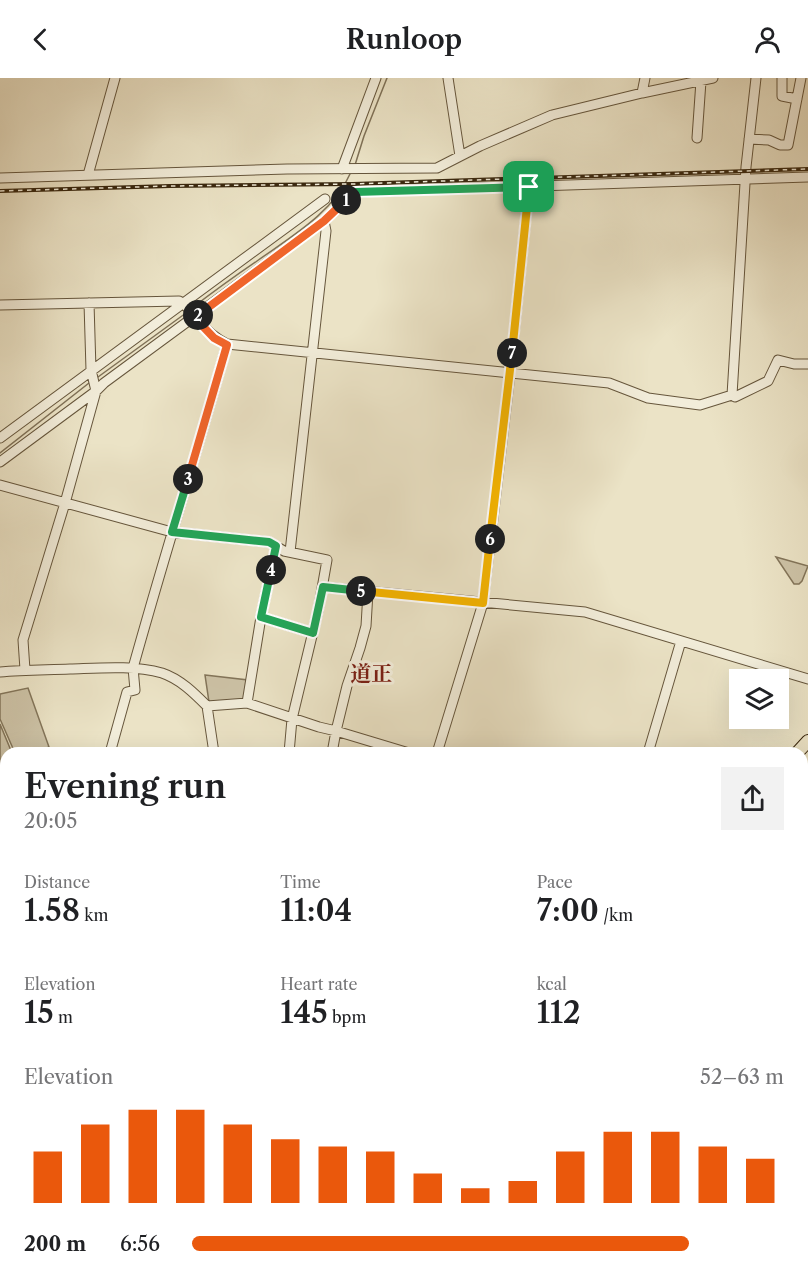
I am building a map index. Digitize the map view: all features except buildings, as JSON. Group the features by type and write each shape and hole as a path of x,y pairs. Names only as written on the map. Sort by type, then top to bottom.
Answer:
{"street":[{"path":"88,175 115,78"},
{"path":"342,169 376,78"},
{"path":"448,78 460,156"},
{"path":"642,93 645,78"},
{"path":"665,88 670,78"},
{"path":"0,178 287,169 437,168 552,115 713,78"},
{"path":"732,395 745,179 756,78"},
{"path":"782,78 782,96 797,99"},
{"path":"749,139 770,140 780,145 788,145 801,78"},
{"path":"697,138 702,81"},
{"path":"0,462 324,221 355,192 808,177"},
{"path":"439,747 483,603 529,187"},
{"path":"0,438 325,199"},
{"path":"290,552 326,231 324,221"},
{"path":"0,305 178,301 184,303 214,338 227,345 609,383 648,398 700,405 732,395 735,397 768,381 778,360 794,364 808,364"},
{"path":"25,670 23,640 96,392 91,370 89,303"},
{"path":"112,747 127,692 135,690 133,668 227,345"},
{"path":"0,485 172,532 269,542 284,551 327,560 313,633 292,719 290,747"},
{"path":"247,703 261,617 276,546"},
{"path":"323,587 585,612 808,680"},
{"path":"333,747 347,686 366,626 368,592"},
{"path":"261,617 313,633"},
{"path":"650,747 681,641"},
{"path":"0,672 133,668 163,674 179,681 207,706 213,747"},
{"path":"207,706 247,703 292,719 389,747"}],"shaded area":[{"path":"776,557 808,566 799,584 794,584"},
{"path":"205,675 248,680 245,701 209,702"},
{"path":"28,688 49,747 12,747 0,719 0,694"},
{"path":"0,724 10,747 0,747"}],"waterway":[{"path":"355,165 387,78"},
{"path":"192,308 323,212 334,200 351,172"},
{"path":"98,377 186,313"},
{"path":"0,453 89,383"}],"railway":[{"path":"0,191 353,184 808,169"}],"district":[{"name":"道正","path":"371,674"}],"route":[{"path":"529,187 483,603 323,587 313,633 261,617 276,546 269,542 172,532 227,345 214,338 194,317 324,221 355,192 529,187"}]}
